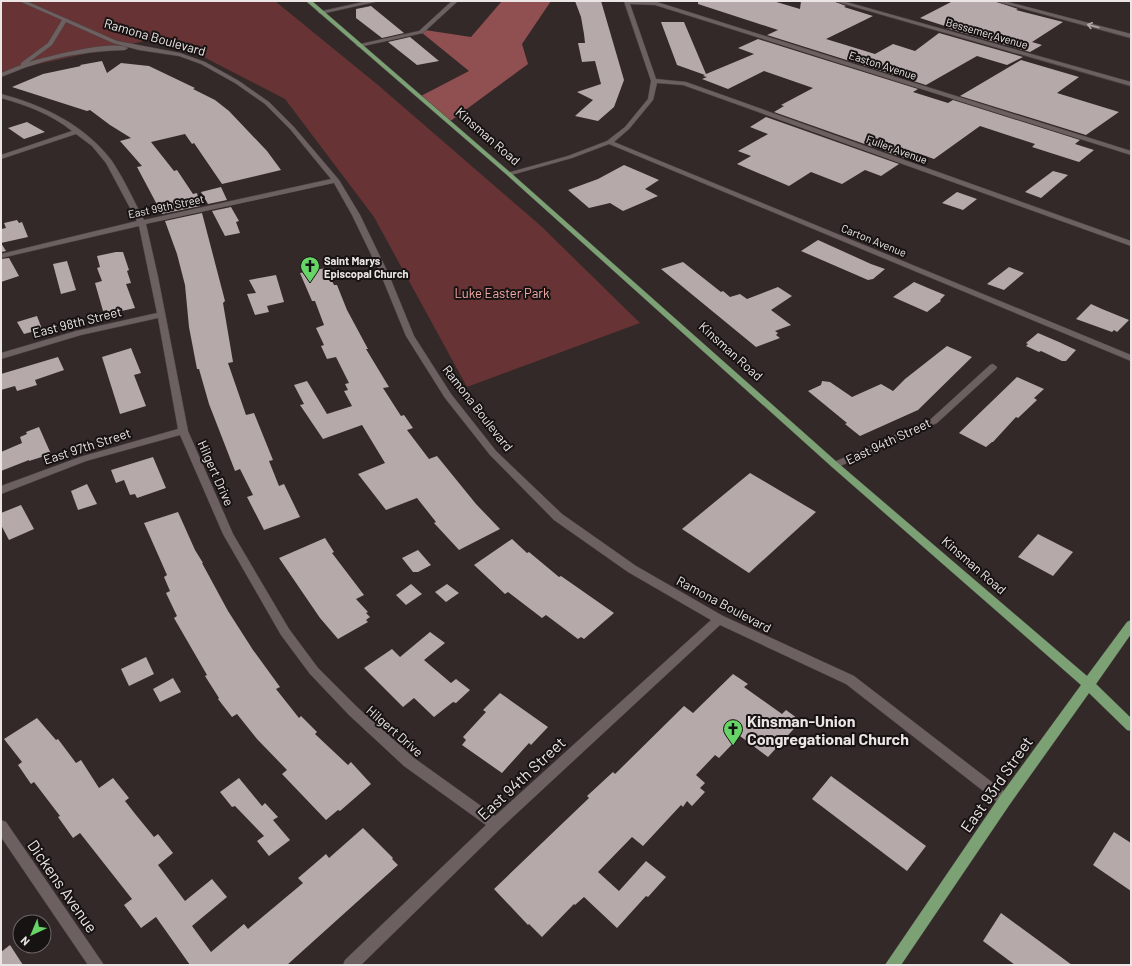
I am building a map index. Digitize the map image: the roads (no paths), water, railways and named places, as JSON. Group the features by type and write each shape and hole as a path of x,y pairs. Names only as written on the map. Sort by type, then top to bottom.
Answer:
{"main road":[{"name":"Kinsman Road","path":"309,1 509,174 835,465 1089,685 1131,726"},
{"name":"East 93rd Street","path":"892,965 1005,800 1131,625"}],"street":[{"name":"Ramona Boulevard","path":"22,1 114,42 180,55 203,63 237,82 267,103 292,128 336,180 376,255 410,336 448,396 494,453 558,517 632,569 719,619 850,680 1005,800"},
{"path":"321,12 376,1"},
{"path":"360,45 421,32 428,28 455,1"},
{"name":"Bessemer Avenue","path":"837,1 1131,84"},
{"path":"998,1 1131,36"},
{"path":"509,174 570,157 609,142 627,128 651,99 654,81 628,2"},
{"name":"Easton Avenue","path":"628,2 655,3 1131,153"},
{"path":"1,75 18,67 50,44 64,21"},
{"path":"18,67 80,52 107,48 139,48"},
{"name":"Fuller Avenue","path":"654,81 684,83 1131,244"},
{"name":"Hilgert Drive","path":"1,96 19,101 51,114 94,144 109,162 142,223 183,430 228,534 285,632 314,671 353,712 409,762 496,824"},
{"path":"1,157 77,131"},
{"name":"Carton Avenue","path":"609,142 1131,358"},
{"name":"East 99th Street","path":"1,256 336,180"},
{"name":"East 98th Street","path":"1,356 79,333 161,314"},
{"name":"East 94th Street","path":"835,465 934,421 992,366"},
{"name":"East 97th Street","path":"1,490 83,459 183,430"},
{"name":"East 94th Street","path":"350,965 496,824 719,619"},
{"name":"Dickens Avenue","path":"1,826 97,965"}],"place":[{"name":"Saint Marys Episcopal Church","path":"310,283"},
{"name":"Kinsman-Union Congregational Church","path":"733,746"}],"park label":[{"name":"Luke Easter Park","path":"502,293"}]}
